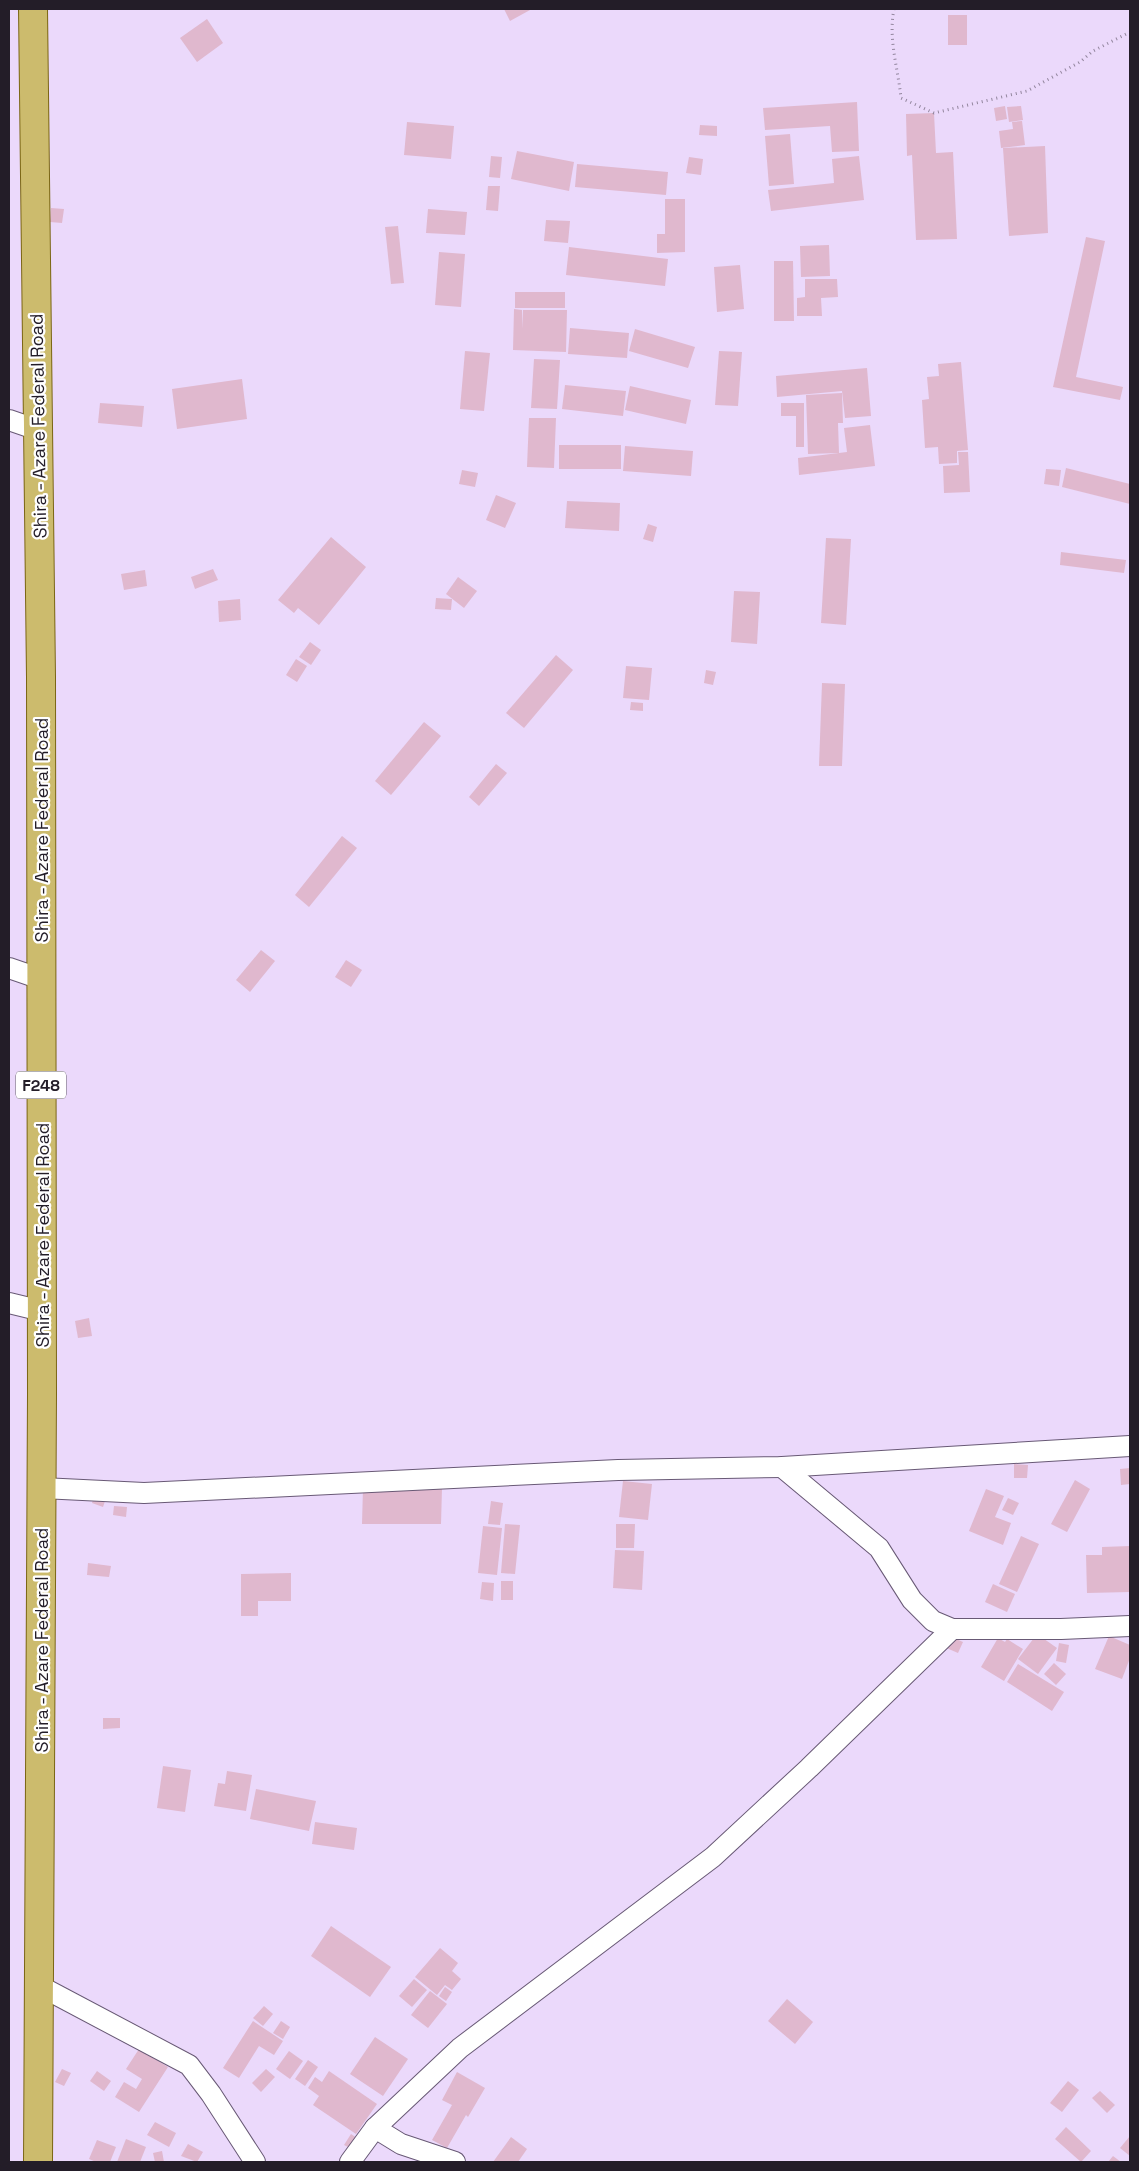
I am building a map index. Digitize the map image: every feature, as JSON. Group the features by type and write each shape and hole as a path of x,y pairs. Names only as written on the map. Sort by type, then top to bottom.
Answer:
{"main road":[{"name":"Shira - Azare Federal Road","path":"33,9 38,430 42,1311 38,2162"}],"street":[{"path":"9,420 38,430"},
{"path":"9,968 41,979"},
{"path":"9,1303 42,1311"},
{"path":"42,1488 144,1493 618,1470 782,1467 1075,1451 1130,1446"},
{"path":"782,1467 879,1548 912,1600 933,1621 952,1629 1061,1629 1130,1626"},
{"path":"350,2162 375,2128 460,2048 713,1857 809,1768 952,1629"},
{"path":"38,1985 189,2065 211,2094 255,2162"},
{"path":"375,2128 402,2144 455,2162"}],"path":[{"path":"894,9 892,47 898,67 901,98 934,113 1027,91 1080,62 1093,51 1130,32"}],"building":[{"path":"504,9 530,9 530,10 510,21"},
{"path":"948,15 967,15 967,45 948,45"},
{"path":"207,19 223,43 197,62 180,38"},
{"path":"857,102 859,151 832,152 830,126 765,130 763,108"},
{"path":"1005,106 1007,119 996,121 994,108"},
{"path":"1021,106 1023,120 1009,122 1007,107"},
{"path":"934,113 936,153 953,152 957,239 916,240 912,155 907,156 906,114"},
{"path":"1022,121 1025,145 1001,148 999,131 1013,129 1012,122"},
{"path":"407,122 454,126 451,159 404,155"},
{"path":"700,125 717,126 717,136 699,135"},
{"path":"790,134 794,184 769,186 765,136"},
{"path":"1045,146 1048,233 1009,236 1003,148"},
{"path":"517,151 574,162 569,191 511,179"},
{"path":"491,156 502,157 500,178 489,177"},
{"path":"859,156 864,200 771,211 768,190 834,183 832,159"},
{"path":"689,157 703,159 701,175 686,173"},
{"path":"577,164 668,172 666,195 575,187"},
{"path":"488,186 500,186 498,211 486,210"},
{"path":"665,199 685,199 685,252 657,253 657,234 665,234"},
{"path":"51,208 64,209 62,223 50,222"},
{"path":"428,209 467,212 465,235 426,233"},
{"path":"546,220 570,221 568,243 544,241"},
{"path":"398,226 404,283 391,284 385,227"},
{"path":"1086,237 1105,241 1076,377 1123,387 1120,400 1053,387"},
{"path":"829,245 830,276 801,277 800,246"},
{"path":"569,247 668,259 665,286 566,275"},
{"path":"439,252 465,254 461,307 435,305"},
{"path":"774,261 793,261 794,321 774,321"},
{"path":"740,265 744,309 717,312 714,267"},
{"path":"805,279 837,279 838,297 821,298 822,316 797,316 797,298 805,297"},
{"path":"515,292 565,292 565,308 515,308"},
{"path":"514,309 522,310 522,329 523,310 567,310 566,352 513,350"},
{"path":"570,328 629,333 627,358 568,354"},
{"path":"635,329 695,347 688,368 629,351"},
{"path":"465,351 490,353 484,411 460,409"},
{"path":"719,351 742,352 738,406 715,405"},
{"path":"534,359 560,360 557,409 531,408"},
{"path":"961,362 968,450 957,451 957,463 939,464 938,447 925,448 922,400 929,399 927,377 939,376 938,364"},
{"path":"867,368 871,416 845,418 842,391 777,397 776,376"},
{"path":"242,379 247,419 177,429 172,389"},
{"path":"565,385 626,391 623,416 562,409"},
{"path":"630,386 691,400 686,424 625,410"},
{"path":"842,393 843,423 838,423 839,453 808,454 806,395"},
{"path":"100,403 144,406 142,427 98,423"},
{"path":"781,403 804,403 804,447 796,447 796,416 781,416"},
{"path":"529,418 556,418 554,468 527,467"},
{"path":"870,425 875,466 799,475 798,458 847,452 844,428"},
{"path":"559,445 621,445 621,469 559,469"},
{"path":"625,446 693,451 691,476 623,471"},
{"path":"958,452 968,452 970,492 944,493 943,466 959,465"},
{"path":"1066,468 1130,484 1130,504 1062,487"},
{"path":"1046,469 1061,470 1059,486 1044,484"},
{"path":"462,470 478,473 475,487 459,484"},
{"path":"496,495 516,503 505,528 486,520"},
{"path":"567,501 620,503 619,531 565,528"},
{"path":"648,524 657,527 653,542 643,539"},
{"path":"331,537 366,567 319,625 298,608 294,613 278,600"},
{"path":"826,538 851,539 846,625 821,623"},
{"path":"1061,552 1126,560 1124,573 1060,565"},
{"path":"213,569 218,580 195,589 191,577"},
{"path":"145,570 147,586 124,590 121,574"},
{"path":"458,577 477,591 464,608 446,594"},
{"path":"734,591 760,592 757,644 731,642"},
{"path":"436,598 452,599 451,610 435,609"},
{"path":"240,599 241,620 219,622 218,601"},
{"path":"310,642 321,650 311,665 299,657"},
{"path":"556,655 573,670 524,728 506,713"},
{"path":"296,659 307,666 297,682 286,675"},
{"path":"626,666 652,668 649,700 623,698"},
{"path":"706,670 716,672 713,685 704,683"},
{"path":"822,683 845,684 842,766 819,766"},
{"path":"631,702 643,703 643,711 630,710"},
{"path":"424,722 441,736 391,795 375,781"},
{"path":"496,764 507,773 479,806 469,797"},
{"path":"342,836 357,848 309,907 295,895"},
{"path":"261,950 275,961 250,992 236,980"},
{"path":"346,960 362,970 351,987 335,977"},
{"path":"89,1318 92,1336 78,1338 75,1321"},
{"path":"1014,1464 1028,1465 1027,1478 1014,1478"},
{"path":"1130,1468 1130,1484 1121,1485 1120,1469"},
{"path":"1075,1480 1090,1489 1067,1532 1051,1524"},
{"path":"623,1481 652,1484 648,1520 619,1517"},
{"path":"363,1488 442,1488 441,1524 362,1524"},
{"path":"986,1489 1004,1496 995,1517 1011,1523 1003,1545 969,1531"},
{"path":"96,1491 107,1495 103,1507 92,1503"},
{"path":"1008,1498 1019,1503 1013,1515 1002,1510"},
{"path":"491,1501 503,1503 500,1525 488,1524"},
{"path":"114,1506 127,1507 126,1517 113,1515"},
{"path":"505,1524 520,1525 515,1574 501,1573"},
{"path":"616,1524 635,1524 634,1548 616,1548"},
{"path":"483,1526 502,1528 497,1575 478,1573"},
{"path":"1021,1536 1039,1544 1017,1592 999,1584"},
{"path":"1130,1546 1130,1592 1087,1593 1086,1555 1102,1555 1102,1547"},
{"path":"615,1550 644,1551 642,1590 613,1588"},
{"path":"88,1563 111,1566 109,1577 87,1575"},
{"path":"291,1573 291,1601 258,1601 258,1616 241,1616 241,1574"},
{"path":"501,1581 513,1581 513,1600 501,1600"},
{"path":"482,1582 494,1583 493,1601 480,1599"},
{"path":"993,1584 1015,1594 1007,1612 985,1602"},
{"path":"1037,1634 1057,1648 1038,1674 1018,1659"},
{"path":"949,1636 963,1642 958,1653 944,1647"},
{"path":"1109,1636 1130,1645 1130,1658 1122,1679 1095,1669"},
{"path":"998,1638 1005,1642 1007,1639 1023,1649 1004,1681 981,1667"},
{"path":"1059,1643 1069,1645 1066,1663 1056,1661"},
{"path":"1054,1663 1066,1674 1056,1685 1044,1674"},
{"path":"1018,1664 1064,1692 1052,1711 1007,1682"},
{"path":"103,1718 120,1718 120,1728 103,1729"},
{"path":"163,1766 191,1770 185,1812 157,1808"},
{"path":"227,1771 252,1775 246,1811 214,1806 218,1783 225,1784"},
{"path":"256,1789 316,1801 309,1831 250,1819"},
{"path":"315,1822 357,1828 354,1850 312,1844"},
{"path":"331,1926 391,1967 370,1997 311,1956"},
{"path":"440,1948 458,1963 452,1971 461,1979 452,1990 445,1985 437,1995 415,1977"},
{"path":"414,1979 427,1990 412,2007 399,1996"},
{"path":"445,1987 452,1992 446,2001 439,1996"},
{"path":"430,1991 447,2004 428,2028 411,2015"},
{"path":"787,1999 813,2022 795,2044 768,2021"},
{"path":"264,2006 273,2014 263,2026 253,2018"},
{"path":"253,2021 283,2041 274,2055 259,2046 239,2078 223,2068"},
{"path":"281,2021 290,2027 283,2039 273,2033"},
{"path":"375,2037 408,2059 383,2096 350,2074"},
{"path":"139,2049 168,2067 139,2112 115,2097 124,2082 136,2089 142,2079 126,2069"},
{"path":"289,2051 303,2061 290,2079 276,2069"},
{"path":"308,2060 318,2067 305,2086 295,2079"},
{"path":"62,2069 71,2073 64,2086 55,2082"},
{"path":"266,2069 275,2077 261,2092 252,2083"},
{"path":"97,2071 111,2081 104,2091 90,2081"},
{"path":"329,2071 377,2104 356,2134 313,2105 319,2096 308,2088 315,2077 322,2082"},
{"path":"457,2072 485,2088 468,2117 466,2115 447,2148 432,2140 452,2105 442,2100"},
{"path":"1068,2081 1079,2090 1062,2112 1050,2103"},
{"path":"1100,2091 1115,2105 1107,2113 1092,2098"},
{"path":"155,2122 176,2133 169,2147 147,2135"},
{"path":"1066,2127 1091,2151 1081,2162 1055,2139"},
{"path":"351,2134 360,2140 354,2150 344,2145"},
{"path":"1130,2136 1130,2156 1120,2148"},
{"path":"511,2137 527,2149 518,2162 493,2162"},
{"path":"126,2139 146,2147 140,2162 117,2162"},
{"path":"97,2140 116,2147 110,2162 96,2162 89,2159"},
{"path":"188,2144 203,2152 197,2162 181,2156"},
{"path":"162,2151 164,2162 155,2162 153,2153"},
{"path":"1113,2156 1121,2162 1108,2162"}]}
